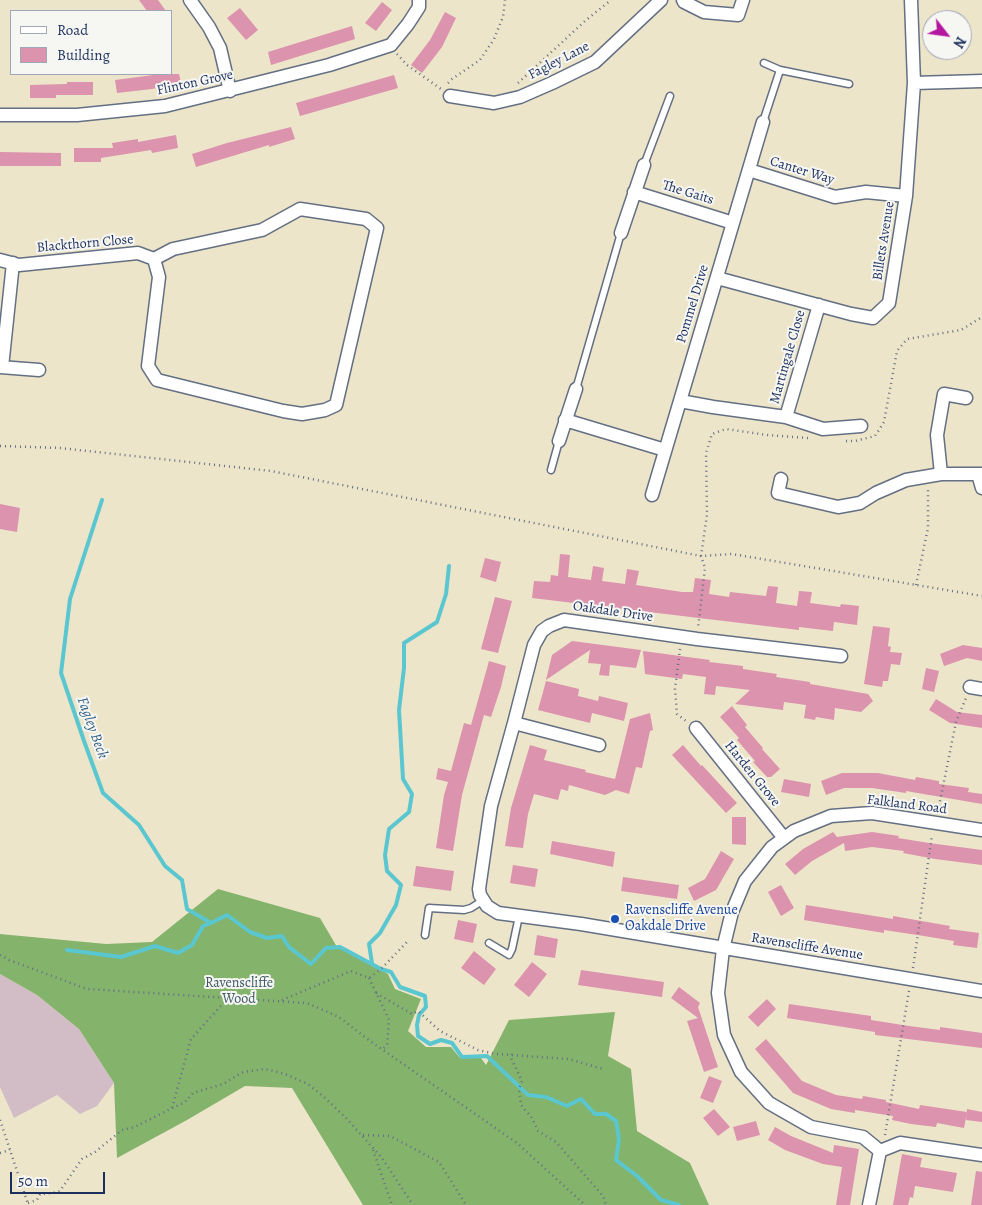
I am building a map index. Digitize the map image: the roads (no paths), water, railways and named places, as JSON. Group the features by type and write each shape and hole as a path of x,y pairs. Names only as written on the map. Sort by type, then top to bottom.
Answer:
{"street":[{"name":"Flinton Grove","path":"0,115 76,115 165,106 329,65 390,45 408,24 419,7 419,0"},
{"name":"Fagley Lane","path":"450,96 494,104 520,97 552,83 595,62 661,0"},
{"path":"683,0 704,12 738,15 743,0"},
{"name":"Billets Avenue","path":"717,278 873,318 889,302 906,196 914,83 910,0"},
{"path":"192,1 220,48 230,91"},
{"path":"914,83 982,80"},
{"name":"Pommel Drive","path":"652,495 763,122"},
{"path":"621,233 644,165"},
{"name":"Canter Way","path":"749,170 834,197 866,192 906,196"},
{"name":"The Gaits","path":"634,192 733,222"},
{"path":"300,209 366,219 376,228 336,405 325,410 302,414 157,380 148,366 158,277 154,259 173,249 262,230 300,209"},
{"name":"Blackthorn Close","path":"0,260 19,265 138,253 154,259"},
{"path":"13,263 1,367 39,370"},
{"name":"Martingale Close","path":"786,416 819,305"},
{"path":"560,441 576,389"},
{"path":"941,474 937,435 944,394 966,398"},
{"path":"680,401 786,416 823,429 861,426"},
{"path":"565,420 665,450"},
{"path":"780,479 778,493 838,507 860,503 876,493 906,480 941,474 980,474 982,488"},
{"name":"Oakdale Drive","path":"482,901 479,888 491,806 534,645 542,631 556,622 564,620 697,633 841,656"},
{"path":"514,723 599,745"},
{"name":"Harden Grove","path":"696,728 784,838"},
{"name":"Falkland Road","path":"880,1151 863,1137 811,1127 802,1122 769,1103 741,1072 724,1035 718,993 723,949 732,912 745,881 772,847 794,831 831,816 872,814 982,830"},
{"name":"Ravenscliffe Avenue","path":"482,901 492,910 519,916 581,924 982,991"},
{"path":"869,1205 880,1151 900,1143 982,1156"}],"lane":[{"path":"764,63 780,70 849,84"},
{"path":"763,122 780,70"},
{"path":"644,165 670,96"},
{"path":"576,389 621,233"},
{"path":"551,470 560,441"},
{"path":"425,934 429,908 464,910 482,901"},
{"path":"489,943 509,955 519,916"}],"waterway":[{"name":"Fagley Beck","path":"102,500 70,599 61,673 103,793 139,825 165,866 182,880 187,909 211,923 227,915 250,932 267,938 282,936 289,947 311,964 326,948 340,947 381,969 391,972 400,987 425,996 426,1007 419,1015 417,1025 418,1036 430,1044 441,1040 452,1043 462,1057 487,1056 528,1095 546,1097 567,1106 581,1099 595,1114 606,1114 616,1121 619,1139 616,1160 637,1176 661,1200 679,1205"},
{"name":"Fagley Beck","path":"372,963 369,944 380,933 396,905 401,885 387,871 385,855 389,829 409,812 412,794 403,779 399,710 404,668 404,643 437,622 446,594 449,566"},
{"name":"Fagley Beck","path":"67,950 121,957 155,946 178,953 192,945 203,926 211,923"}],"place":[{"name":"Ravenscliffe Avenue Oakdale Drive","path":"615,919"}],"park label":[{"name":"Ravenscliffe Wood","path":"239,992"}]}
